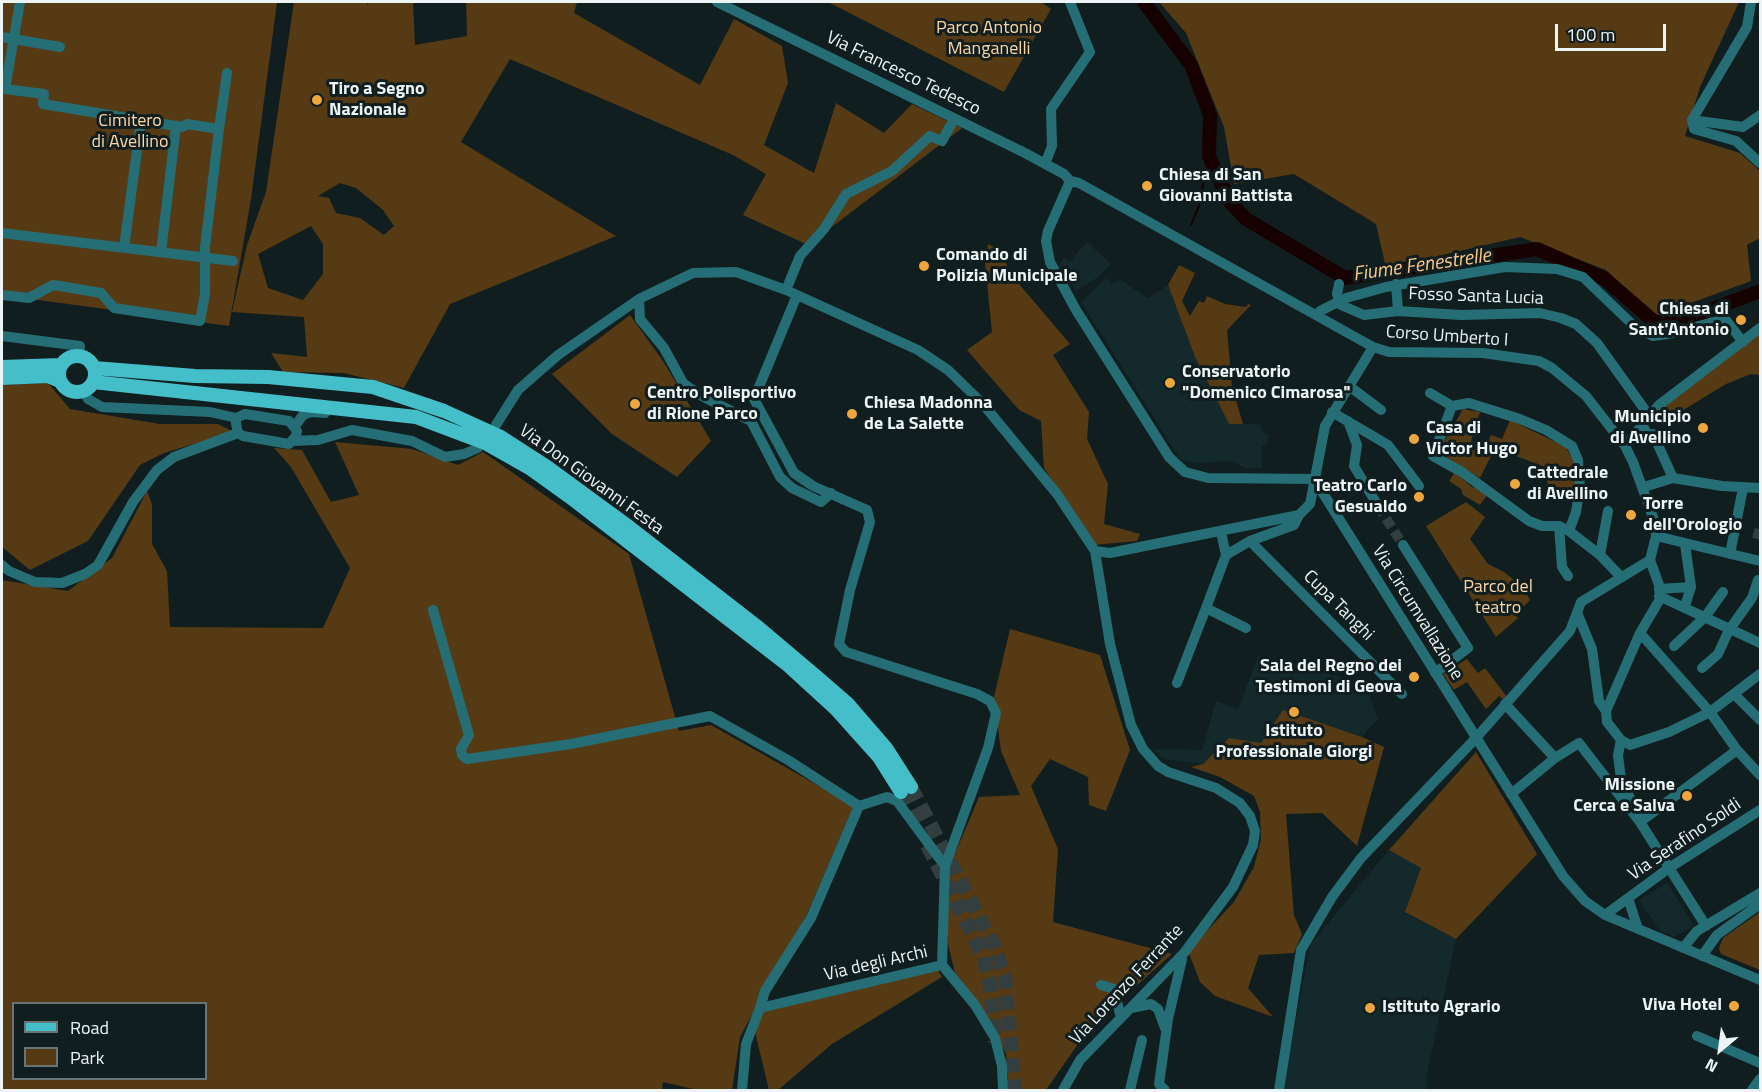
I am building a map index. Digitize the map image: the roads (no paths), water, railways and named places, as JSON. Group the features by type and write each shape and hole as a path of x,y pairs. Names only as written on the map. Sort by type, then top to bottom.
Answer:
{"main road":[{"path":"2,378 48,376 60,381 67,389 90,380 88,360 79,356 68,358 61,365 60,381"},
{"path":"2,367 61,365"},
{"name":"Via Don Giovanni Festa","path":"268,376 373,387 444,411 499,436 547,466 629,527 817,676 848,704 886,748 906,789 836,709 809,684 570,497 531,469 485,443 416,417 387,412 90,380 268,376"}],"street":[{"path":"20,2 7,38 3,89 44,94 43,104 182,127 187,124 219,129"},
{"name":"Via Francesco Tedesco","path":"717,2 1045,164 1064,174 1070,181"},
{"path":"1045,164 1052,146 1051,109 1090,52 1070,2"},
{"path":"1693,125 1747,27 1751,2"},
{"path":"7,38 60,47"},
{"path":"2,295 29,298 53,285 101,293 114,308 200,321 205,294 204,258 227,74"},
{"path":"1693,125 1743,127 1761,115"},
{"path":"786,290 800,256 809,249 846,194 892,171 930,136 942,141 954,119"},
{"path":"124,248 141,120"},
{"path":"1693,125 1736,141 1761,163"},
{"path":"160,252 176,126"},
{"path":"1070,181 1048,231 1046,241 1050,262 1076,310 1169,457 1185,471 1208,478 1314,479"},
{"name":"Corso Umberto I","path":"1070,181 1079,183 1317,313 1373,347 1389,352 1483,353 1539,361 1567,378 1586,396 1625,446 1644,487 1656,536"},
{"path":"2,233 233,261"},
{"path":"1317,313 1346,298 1391,286 1505,267 1557,269 1583,277 1635,327 1653,336 1725,319 1732,324 1743,342"},
{"path":"496,425 518,390 558,355 639,300 693,273 736,272 786,290 918,350 956,376 983,404 1057,494 1083,538 1095,551 1110,553 1299,515"},
{"name":"Fosso Santa Lucia","path":"1339,284 1337,294 1341,305 1360,315 1398,311 1461,315 1540,313 1576,324 1597,343 1646,421 1648,436 1653,434 1673,478"},
{"name":"Fosso Santa Lucia","path":"1391,286 1398,311"},
{"path":"797,295 754,399 794,473 813,486 867,510 870,522 850,590 839,644 846,652 977,694 990,701 996,713 988,748 945,866 942,965"},
{"path":"639,300 640,319 664,348 683,383 698,394 751,422 780,477 792,488 821,502 831,493"},
{"path":"1625,446 1659,405 1761,328"},
{"path":"2,336 80,346 79,356"},
{"path":"1226,555 1250,541 1294,525 1299,515 1310,504 1320,443 1332,412 1373,347"},
{"path":"90,380 88,399 102,407 210,412 236,418 245,414 289,421 297,431 293,441"},
{"path":"1349,386 1381,410"},
{"path":"1430,393 1452,406 1470,403 1509,416 1546,430 1572,446 1578,460 1580,487 1576,512 1564,528 1560,546 1562,567 1568,576"},
{"path":"1452,406 1433,456 1462,472 1529,521 1542,526 1564,528 1600,555 1621,577"},
{"path":"295,426 303,415 311,412 347,416 387,412"},
{"path":"1332,412 1388,445 1419,486"},
{"path":"236,418 238,433"},
{"path":"1348,421 1357,445 1354,466 1378,506"},
{"path":"4,570 35,582 62,583 85,574 98,565 132,502 157,470 174,457 238,433 284,443 318,440 352,430 412,441 445,457 464,454 478,448"},
{"path":"1644,487 1673,478 1699,485 1761,488"},
{"name":"Via Circumvallazione","path":"1314,479 1563,876 1585,901 1605,915 1761,980"},
{"path":"1730,554 1743,488"},
{"path":"1600,555 1608,512"},
{"path":"1177,683 1226,555 1221,532"},
{"path":"1761,561 1656,536 1650,560 1659,593 1606,711 1607,722 1621,740 1630,745 1648,740 1710,712 1761,674"},
{"name":"Cupa Tanghi","path":"1250,541 1402,694"},
{"path":"1685,544 1691,587 1685,606"},
{"path":"1403,545 1468,648 1435,673"},
{"name":"Via Lorenzo Ferrante","path":"1063,1090 1080,1060 1184,953 1233,887 1252,845 1255,831 1250,816 1240,803 1216,788 1168,772 1158,766 1143,749 1131,725 1110,644 1095,551"},
{"path":"1279,1090 1301,950 1332,897 1361,858 1476,738 1570,631 1578,615 1581,602 1650,560"},
{"path":"1702,668 1718,654 1729,630 1752,598 1758,580"},
{"path":"1659,593 1691,587"},
{"path":"1674,646 1705,617 1723,592"},
{"path":"1659,593 1729,630 1761,643"},
{"path":"1206,608 1246,628"},
{"path":"433,610 469,735 461,749 462,755 468,759 571,744 710,716 788,760 859,806"},
{"path":"1578,615 1592,649 1599,701 1606,711"},
{"path":"1640,633 1710,712 1737,750 1761,776"},
{"path":"1734,694 1761,720"},
{"path":"1505,704 1555,758"},
{"path":"1621,740 1618,755 1621,778 1640,822"},
{"path":"1511,794 1555,758 1579,743 1640,822 1706,926"},
{"path":"1640,822 1737,750"},
{"path":"742,1090 746,1044 765,991 811,918 859,806 887,797 897,801 945,866"},
{"name":"Via Serafino Soldi","path":"1605,915 1669,868 1761,810"},
{"path":"1683,948 1688,939 1706,926 1761,893"},
{"name":"Via Serafino Soldi","path":"1628,898 1638,929"},
{"path":"1702,956 1717,935 1761,904"},
{"path":"1160,1088 1175,977 1184,953"},
{"name":"Via degli Archi","path":"760,1008 942,965 975,1005 995,1038 1002,1066 1003,1090"},
{"path":"1101,985 1114,989 1121,1018"},
{"path":"1131,1008 1151,1004 1158,1009 1166,1031"},
{"path":"1697,1036 1761,1063"},
{"path":"1130,1090 1142,1040"},
{"path":"1752,1090 1761,1079"}],"waterway":[{"name":"Fiume Fenestrelle","path":"1144,2 1191,65 1210,115 1209,156 1229,201 1246,219 1345,278 1537,249 1605,279 1656,323 1684,320 1760,291"},
{"path":"1191,225 1199,206 1209,156"}],"tunnel":[{"path":"1378,506 1403,545"},
{"path":"1757,539 1760,528"},
{"path":"911,787 995,947 1005,977 1015,1090"},
{"path":"901,792 917,825"},
{"path":"927,845 983,956 990,984 995,1042"}],"place":[{"name":"Tiro a Segno Nazionale","path":"317,100"},
{"name":"Chiesa di San Giovanni Battista","path":"1147,186"},
{"name":"Comando di Polizia Municipale","path":"924,266"},
{"name":"Chiesa di Sant'Antonio","path":"1741,320"},
{"name":"Conservatorio \"Domenico Cimarosa\"","path":"1170,383"},
{"name":"Centro Polisportivo di Rione Parco","path":"635,404"},
{"name":"Chiesa Madonna de La Salette","path":"852,414"},
{"name":"Municipio di Avellino","path":"1703,428"},
{"name":"Casa di Victor Hugo","path":"1414,439"},
{"name":"Cattedrale di Avellino","path":"1515,484"},
{"name":"Teatro Carlo Gesualdo","path":"1419,497"},
{"name":"Torre dell'Orologio","path":"1631,515"},
{"name":"Sala del Regno dei Testimoni di Geova","path":"1414,677"},
{"name":"Istituto Professionale Giorgi","path":"1294,712"},
{"name":"Missione Cerca e Salva","path":"1687,796"},
{"name":"Viva Hotel","path":"1734,1006"},
{"name":"Istituto Agrario","path":"1370,1008"}],"park label":[{"name":"Parco Antonio Manganelli","path":"989,39"},
{"name":"Cimitero di Avellino","path":"130,132"},
{"name":"Parco del teatro","path":"1498,598"}]}
